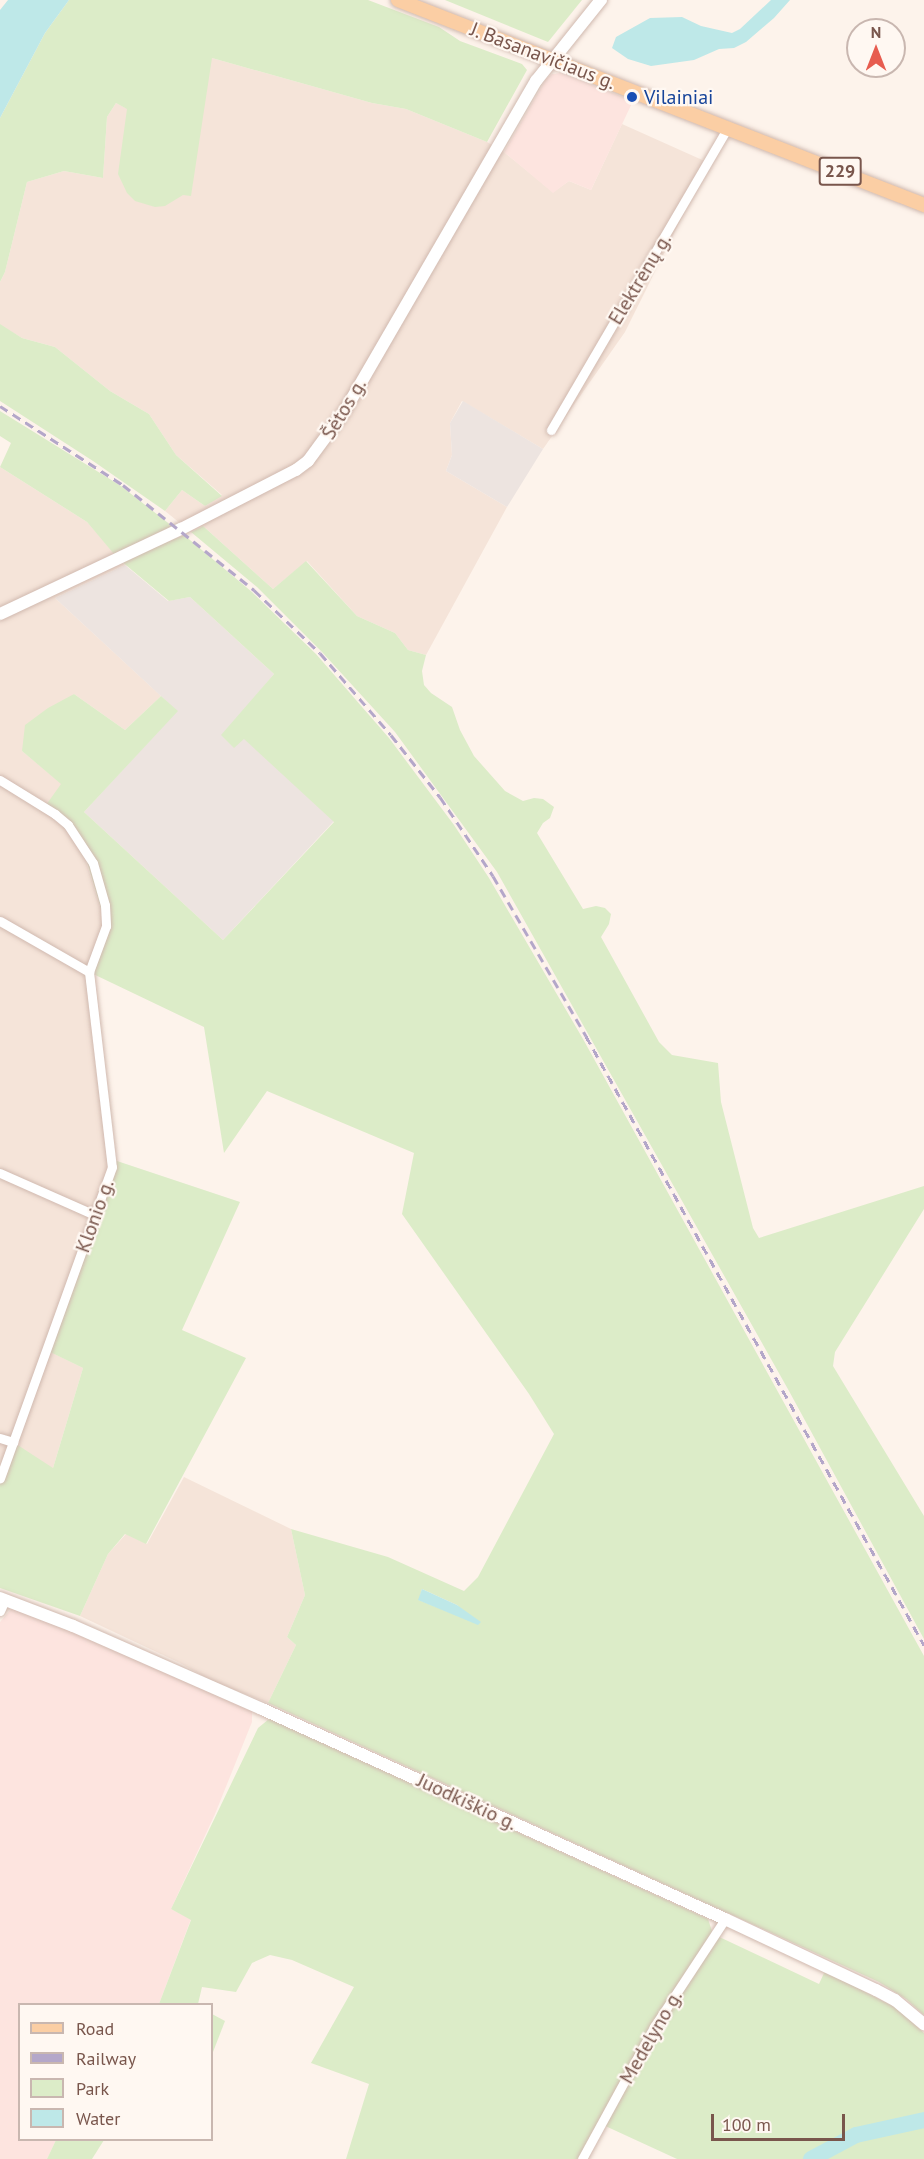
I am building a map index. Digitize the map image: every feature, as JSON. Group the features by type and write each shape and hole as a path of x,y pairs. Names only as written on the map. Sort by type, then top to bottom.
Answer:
{"main road":[{"name":"J. Basanavičiaus g.","path":"398,0 924,205"}],"street":[{"name":"Šėtos g.","path":"0,614 181,529 296,470 308,461 344,412 536,81 601,0"},
{"name":"Elektrėnų g.","path":"551,430 728,127"},
{"path":"0,780 56,814 68,825 93,863 105,904 106,926 89,972 0,921"},
{"name":"Klonio g.","path":"0,1478 112,1167 89,972"},
{"path":"0,1173 95,1215"},
{"path":"0,1438 13,1442"},
{"name":"Juodkiškio g.","path":"2,1603 73,1626 279,1716 725,1919 895,2000 924,2024"},
{"name":"Medelyno g.","path":"582,2159 654,2027 725,1919"}],"shaded area":[{"path":"212,58 372,103 406,109 487,142 504,152 553,192 569,181 591,190 622,124 709,163 625,332 543,449 462,401 450,423 452,455 446,471 507,507 426,655 408,650 395,633 357,616 307,561 273,589 203,526 191,532 165,511 182,490 205,506 222,495 176,455 149,414 110,391 55,347 22,338 0,325 0,282 5,272 27,182 64,171 103,178 107,117 116,103 126,108"},
{"path":"561,73 633,101 591,190 569,181 553,193 504,152 546,79 552,74"},
{"path":"463,401 543,449 507,507 446,471 452,455 450,423"},
{"path":"0,467 87,522 125,565 55,598 161,696 125,730 74,694 22,751 62,784 106,926 89,972 111,1159 47,1350 83,1368 53,1468 0,1478"},
{"path":"125,565 168,601 190,597 274,674 254,698 244,738 334,821 223,940 84,812 177,711 55,598"},
{"path":"184,1477 291,1529 305,1595 287,1637 296,1645 268,1703 212,1681 180,1663 80,1616 108,1554 126,1534 147,1544"},
{"path":"13,1607 118,1650 252,1710 252,1722 215,1814 171,1909 191,1919 159,2003 18,2003 18,2141 56,2141 47,2159 0,2159 0,1622"}],"green space":[{"path":"69,0 368,0 439,27 460,41 522,64 527,70 487,142 406,109 372,103 212,58 191,196 183,195 165,206 155,207 135,201 127,193 118,174 127,109 116,103 107,117 103,178 64,171 27,182 5,272 0,282 0,118 45,33"},
{"path":"445,0 582,0 548,42"},
{"path":"0,324 22,338 55,347 110,391 149,414 176,455 222,496 205,506 182,490 165,511 0,401"},
{"path":"0,411 121,486 172,526 114,554 87,522 0,467 11,443 0,436"},
{"path":"203,526 273,589 306,561 357,616 395,633 408,650 426,655 422,671 424,685 431,693 452,707 460,730 474,756 505,791 523,801 534,798 543,799 554,807 550,818 543,823 537,833 583,909 596,906 605,908 611,914 609,924 601,937 659,1042 672,1055 718,1063 721,1102 753,1228 759,1238 924,1186 924,1209 835,1352 833,1366 924,1516 924,1639 789,1391 497,872 395,732 322,652 257,587 191,532"},
{"path":"184,535 252,592 316,654 389,738 454,825 489,878 583,1039 924,1656 924,2015 906,1999 879,1982 268,1703 296,1645 287,1637 305,1595 291,1529 388,1557 464,1591 478,1577 554,1434 529,1394 402,1214 414,1153 267,1091 224,1153 204,1027 89,972 106,926 81,842 46,805 61,784 22,751 25,725 48,708 74,694 125,730 161,696 178,711 84,812 223,940 334,822 244,739 234,748 221,735 274,674 190,597 169,601 121,561","holes":["422,1589 457,1605 478,1624 419,1600"]},
{"path":"111,1159 240,1202 182,1330 246,1358 146,1544 125,1534 108,1554 80,1616 0,1588 0,1482 13,1442 53,1468 83,1368 46,1350"},
{"path":"269,1719 708,1919 713,1934 819,1984 825,1971 896,2008 924,2033 924,2159 677,2159 601,2124 582,2159 346,2159 369,2084 311,2063 354,1987 292,1960 270,1955 252,1963 236,1992 202,1987 198,2003 159,2003 191,1920 171,1909 258,1728"},
{"path":"213,2015 225,2021 213,2052"},
{"path":"56,2141 103,2141 92,2159 47,2159"}],"water":[{"path":"8,0 69,0 45,33 0,118 0,10"},
{"path":"771,0 790,0 774,18 746,42 734,48 719,49 694,60 651,66 628,59 612,48 616,37 650,18 682,17 701,26 732,33 740,29"},
{"path":"422,1589 457,1605 481,1622 478,1625 418,1600"}],"waterway":[{"path":"811,2159 856,2135 924,2120"}],"railway":[{"path":"0,406 123,485 254,590 320,653 391,735 440,797 493,876 586,1036 924,1645"}],"place":[{"name":"Vilainiai","path":"632,97"}]}
